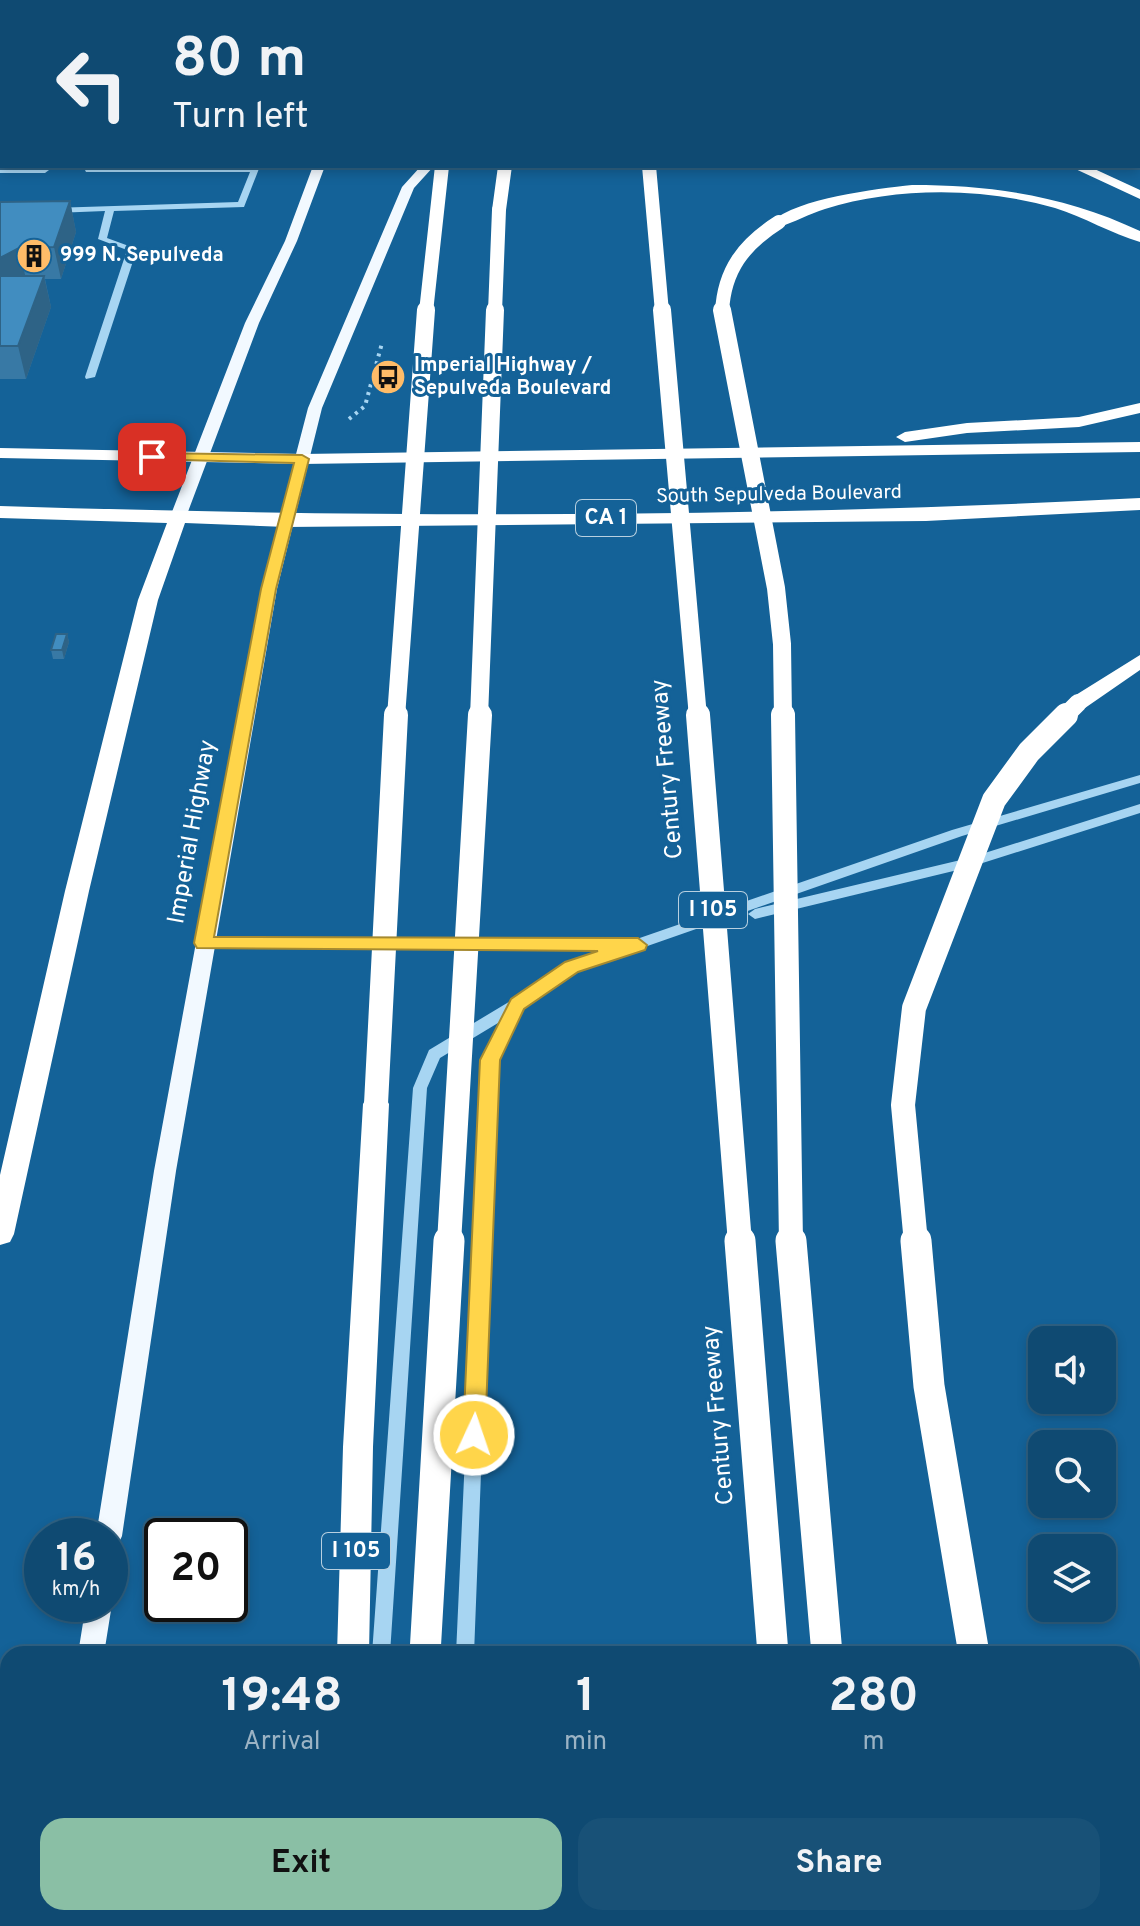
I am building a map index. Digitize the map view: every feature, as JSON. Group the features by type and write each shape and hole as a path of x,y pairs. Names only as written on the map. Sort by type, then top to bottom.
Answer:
{"highway":[{"name":"I 105","path":"353,1646 358,1447 398,678 426,296 442,168"},
{"path":"425,1646 481,690 499,210 505,168"},
{"name":"Century Freeway","path":"649,168 695,685 772,1646"},
{"path":"1080,168 1140,195"},
{"path":"1109,168 1140,183"},
{"path":"826,1646 788,1199 782,644 776,588 722,313 723,287 734,262 756,236 779,222 803,211 855,197 905,191 960,190 1026,198 1072,209 1140,237"},
{"path":"812,451 967,428 1079,422 1140,408"},
{"name":"South Sepulveda Boulevard","path":"0,453 302,459 1140,447"},
{"name":"South Sepulveda Boulevard","path":"178,517 286,521 926,515 1140,504"},
{"name":"CA 1","path":"0,512 178,517"},
{"path":"0,1234 77,891 145,615 178,517"},
{"path":"973,1646 929,1386 903,1105 914,1008 994,800 1029,752 1078,703 1140,661"}],"main road":[{"path":"178,517 252,323 291,241 318,168"},
{"name":"Imperial Highway","path":"112,1518 203,943 269,589 315,408 408,187 426,168"},
{"path":"92,1646 96,1622"}],"street":[{"path":"47,210 241,205 255,168 89,170"},
{"path":"0,170 45,170"},
{"path":"90,377 132,249 102,239 110,209"},
{"path":"382,1646 420,1088 434,1054 571,967 957,833 1140,779"},
{"path":"680,931 970,862 1140,808"},
{"path":"203,943 638,945"},
{"path":"465,1646 490,1060 517,1004"}],"path":[{"path":"365,406 384,336"}],"building":[{"path":"70,201 54,247 19,248 0,258 0,202"},
{"path":"0,276 44,276 18,346 0,346"},
{"path":"56,634 67,634 62,650 51,650"}],"place":[{"name":"999 N. Sepulveda","path":"34,256"},
{"name":"Imperial Highway / Sepulveda Boulevard","path":"388,377"}],"route":[{"path":"152,457 302,459 269,589 203,943 638,945 571,967 517,1004 490,1060 474,1435"}]}
